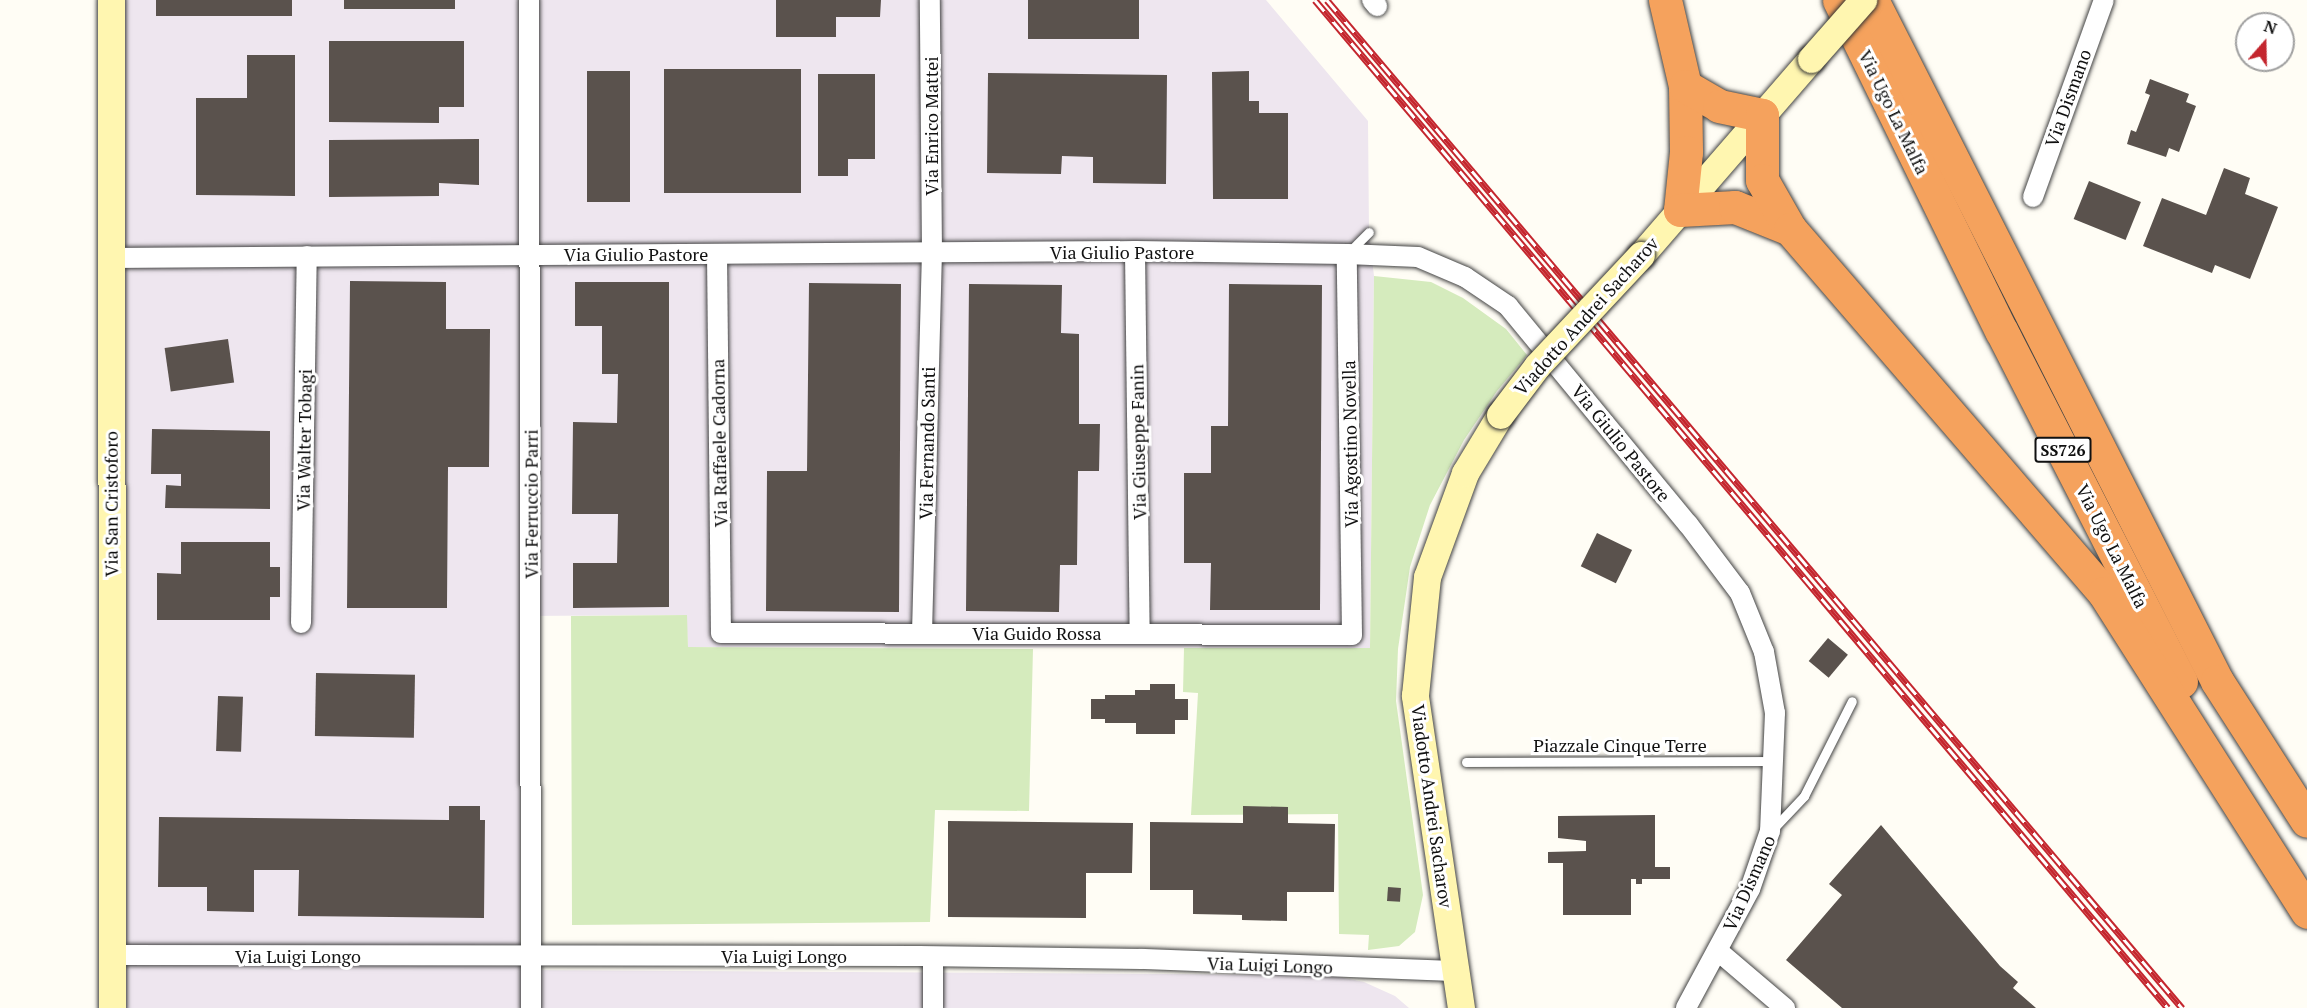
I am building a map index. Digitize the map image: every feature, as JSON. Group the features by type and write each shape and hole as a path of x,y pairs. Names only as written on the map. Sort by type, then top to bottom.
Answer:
{"highway":[{"path":"1665,0 1685,86 1686,152 1680,210 1735,207 1790,229"},
{"name":"Via Ugo La Malfa","path":"1839,0 2001,330 2190,699 2307,889"},
{"name":"Via Ugo La Malfa","path":"1872,0 2217,681 2307,821"},
{"path":"1685,86 1719,106 1762,115 1762,180 1790,229 2104,593 2307,912"}],"main road":[{"name":"Via San Cristoforo","path":"111,0 112,1008"},
{"name":"Viadotto Andrei Sacharov","path":"1461,1008 1415,695 1427,577 1465,473 1500,415 1537,366 1641,255 1863,0"}],"street":[{"name":"Via Ferruccio Parri","path":"529,0 531,1008"},
{"name":"Via Enrico Mattei","path":"930,0 932,253"},
{"name":"Via Dismano","path":"2033,197 2104,0"},
{"name":"Via Giulio Pastore","path":"110,258 1135,251 1418,257 1466,277 1508,306 1680,515 1740,593 1764,652 1775,713 1770,831"},
{"name":"Via Giuseppe Fanin","path":"1135,251 1140,633"},
{"name":"Via Fernando Santi","path":"922,633 932,253"},
{"name":"Via Raffaele Cadorna","path":"717,254 721,633"},
{"name":"Via Agostino Novella","path":"1347,254 1352,635"},
{"name":"Via Walter Tobagi","path":"301,623 307,256"},
{"name":"Via Guido Rossa","path":"721,633 1352,635"},
{"name":"Via Dismano","path":"1686,1008 1750,889 1770,831"},
{"path":"1718,951 1785,1008"},
{"name":"Via Luigi Longo","path":"113,955 1142,959 1455,971"},
{"path":"933,957 933,1008"}],"lane":[{"path":"1347,254 1369,232"},
{"name":"Via Dismano","path":"1770,831 1804,796 1852,701"},
{"name":"Piazzale Cinque Terre","path":"1466,762 1774,761"}],"shaded area":[{"path":"122,0 1266,0 1368,121 1369,232 1374,276 1370,648 688,647 686,615 521,616 520,970 1329,975 1364,982 1395,996 1409,1008 116,1008"}],"green space":[{"path":"1374,276 1431,282 1463,298 1506,329 1527,355 1497,391 1464,440 1430,505 1410,567 1398,649 1396,701 1423,895 1415,932 1399,946 1368,950 1369,935 1339,934 1338,814 1191,815 1198,693 1183,692 1184,648 1370,648"},
{"path":"687,615 688,647 1033,649 1029,811 935,810 930,922 572,925 571,616"}],"building":[{"path":"156,0 292,0 292,16 156,16"},
{"path":"344,0 455,0 455,9 344,9"},
{"path":"776,0 881,0 880,17 836,17 836,37 776,37"},
{"path":"1028,0 1139,0 1139,39 1028,39"},
{"path":"329,41 464,41 464,107 439,107 439,123 329,122"},
{"path":"247,55 295,55 295,196 196,195 196,98 247,98"},
{"path":"664,69 801,69 801,193 664,193"},
{"path":"587,71 630,71 630,202 587,202"},
{"path":"1249,71 1249,101 1259,101 1259,113 1288,113 1288,199 1213,199 1212,72"},
{"path":"988,73 1167,75 1166,184 1093,183 1093,157 1062,156 1061,174 987,173"},
{"path":"818,74 875,74 875,159 848,159 848,176 818,176"},
{"path":"2150,79 2189,94 2186,102 2196,106 2179,152 2169,148 2166,157 2127,144 2131,130 2136,132 2150,95 2145,93"},
{"path":"479,139 479,185 439,183 439,196 329,197 329,140"},
{"path":"2224,168 2250,178 2245,194 2278,207 2250,279 2215,265 2212,273 2143,246 2162,198 2206,215"},
{"path":"2089,181 2141,202 2126,240 2074,219"},
{"path":"350,281 446,282 446,329 490,329 489,467 448,467 447,608 347,608"},
{"path":"575,282 669,282 669,607 573,608 573,563 617,563 618,514 572,514 573,422 617,423 618,374 602,374 602,326 575,326"},
{"path":"809,283 901,284 899,612 766,611 767,471 807,471"},
{"path":"969,284 1062,285 1061,333 1079,334 1079,424 1100,424 1099,471 1078,471 1077,565 1060,565 1059,612 966,611"},
{"path":"1229,284 1322,285 1320,610 1210,610 1211,563 1184,563 1184,473 1211,473 1211,426 1228,426"},
{"path":"228,339 234,383 171,391 165,348"},
{"path":"152,429 270,431 270,509 165,508 166,485 181,486 181,474 151,474"},
{"path":"1597,533 1632,550 1616,583 1581,566"},
{"path":"181,542 270,542 270,567 280,567 280,597 270,597 270,620 157,620 157,573 181,574"},
{"path":"1828,638 1848,655 1829,678 1809,661"},
{"path":"316,673 415,675 414,738 315,736"},
{"path":"1150,684 1175,684 1175,699 1188,699 1188,720 1175,720 1175,734 1136,734 1136,723 1105,723 1105,719 1091,719 1091,699 1105,699 1105,695 1135,695 1135,690 1150,690"},
{"path":"218,696 243,697 241,752 216,751"},
{"path":"449,806 480,806 480,820 485,820 484,918 298,916 299,870 254,870 254,912 207,911 207,887 158,887 159,817 449,820"},
{"path":"1243,806 1288,807 1288,823 1335,824 1334,892 1287,892 1287,921 1242,920 1242,915 1193,914 1193,890 1150,890 1150,822 1243,823"},
{"path":"1655,815 1655,867 1670,867 1670,879 1642,879 1642,884 1636,884 1636,879 1631,879 1631,915 1563,915 1563,863 1548,863 1548,852 1586,851 1586,841 1558,838 1558,816"},
{"path":"948,821 1133,823 1132,873 1086,873 1086,918 948,917"},
{"path":"1881,825 2000,966 2018,982 2013,988 2036,1008 1842,1008 1786,960 1842,895 1829,884"},
{"path":"1388,887 1401,888 1400,902 1387,901"}],"railway":[{"path":"1315,0 2168,1008"},
{"path":"1327,0 2182,1008"}]}
